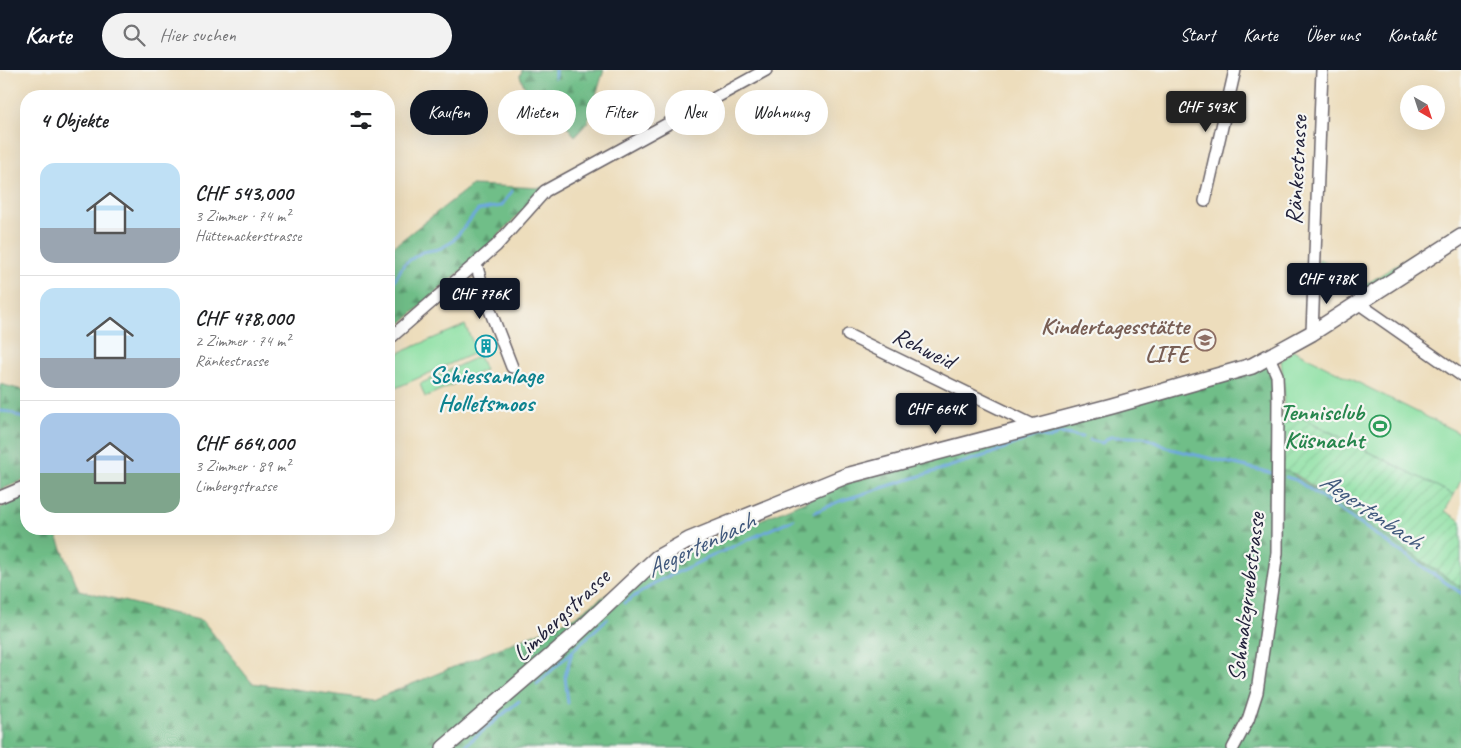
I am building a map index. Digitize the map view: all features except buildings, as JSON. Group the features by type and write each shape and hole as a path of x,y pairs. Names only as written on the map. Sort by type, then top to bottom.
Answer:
{"street":[{"path":"395,334 496,246 545,191 766,70"},
{"path":"1205,201 1235,70"},
{"name":"Ränkestrasse","path":"1312,332 1322,70"},
{"name":"Limbergstrasse","path":"444,748 572,638 657,558 689,540 777,502 846,476 1252,366 1312,332 1461,237"},
{"path":"476,264 488,305 512,367"},
{"path":"1358,303 1461,375"},
{"name":"Rehweid","path":"848,335 1035,426"},
{"name":"Schmalzgruebstrasse","path":"1233,748 1248,720 1256,692 1277,553 1278,393 1277,375 1269,357"},
{"path":"0,497 20,489"}],"green space":[{"path":"522,70 604,70 598,90 586,90 586,124 576,135 576,90 526,90 520,76"},
{"path":"472,185 543,188 488,247 395,329 395,245"},
{"path":"1461,225 1461,231 1369,291 1347,289 1319,270 1319,259 1358,284 1368,283"},
{"path":"465,325 477,352 395,388 395,354"},
{"name":"Tennisclub Küsnacht","path":"1293,350 1461,434 1461,480 1454,495 1301,417 1282,425 1284,391 1281,361"},
{"path":"479,356 485,370 425,397 420,384"},
{"path":"1269,357 1285,469 1461,587 1461,748 0,748 0,508 20,498 20,535 56,535 79,590 203,621 252,683 373,700 573,618 640,571 845,484"},
{"path":"0,384 20,389 20,482 0,490"},
{"path":"1300,417 1454,495 1445,511 1461,521 1461,587 1295,474 1279,469 1278,426"}],"waterway":[{"path":"555,70 555,78"},
{"path":"395,280 404,264 422,252 439,249 452,242 478,210 501,206 512,191"},
{"path":"0,411 10,412 20,417"},
{"name":"Aegertenbach","path":"815,512 840,501 990,454 1037,435 1050,439 1059,433 1082,437"},
{"name":"Aegertenbach","path":"1090,440 1102,443 1110,437 1144,437 1171,449 1272,473"},
{"name":"Aegertenbach","path":"1286,477 1296,480 1461,593"},
{"name":"Aegertenbach","path":"624,603 660,580 793,519"},
{"path":"537,684 607,619"},
{"path":"568,703 565,676 572,652"},
{"path":"462,748 519,701"}],"place":[{"name":"Kindertagesstätte LIFE","path":"1205,340"},
{"name":"Schiessanlage Holletsmoos","path":"486,346"},
{"name":"Tennisclub Küsnacht","path":"1380,426"}]}
